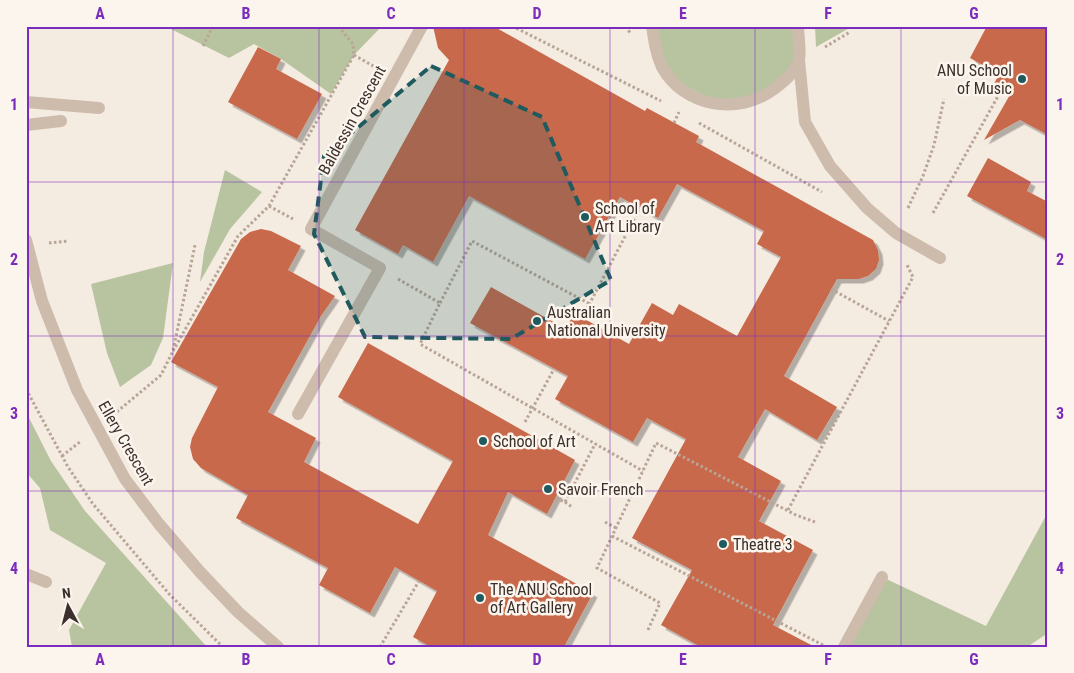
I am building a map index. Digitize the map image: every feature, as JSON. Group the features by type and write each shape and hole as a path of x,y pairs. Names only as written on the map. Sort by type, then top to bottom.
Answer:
{"street":[{"name":"Baldessin Crescent","path":"311,229 422,26"},
{"path":"652,26 658,57 670,78 688,94 710,103 734,105 765,96 785,79 799,60"},
{"path":"798,26 804,122 830,166 867,208 896,233 940,258"},
{"path":"26,102 99,108"},
{"path":"26,125 61,121"},
{"path":"298,414 380,268 311,229"},
{"name":"Ellery Crescent","path":"26,240 42,301 76,390 125,479 159,524 200,572 238,612 278,647"},
{"path":"26,574 46,582"},
{"path":"844,647 882,577"}],"path":[{"path":"203,46 213,26"},
{"path":"62,456 161,375 172,351 238,236 269,206 354,55 353,44 338,26"},
{"path":"512,26 664,102"},
{"path":"825,46 850,32"},
{"path":"933,213 1002,89"},
{"path":"908,208 923,176 935,142 944,99"},
{"path":"674,108 687,116"},
{"path":"674,123 680,112"},
{"path":"709,122 694,120 829,196 824,189"},
{"path":"269,206 311,229"},
{"path":"582,318 640,208"},
{"path":"590,304 472,241 420,344 643,471"},
{"path":"172,351 195,245"},
{"path":"788,510 913,277 905,260"},
{"path":"380,268 440,303"},
{"path":"831,289 889,321"},
{"path":"525,422 554,369"},
{"path":"26,389 62,456 93,504 170,595 224,647"},
{"path":"648,630 660,603 597,568 656,443 815,522"},
{"path":"564,502 595,444"},
{"path":"556,498 572,507"},
{"path":"606,522 616,528"},
{"path":"612,536 826,647"},
{"path":"380,647 419,581"}],"highlighted area":[{"path":"431,66 542,117 611,280 511,339 365,337 314,234 324,156"}],"green space":[{"path":"165,26 382,26 354,55 331,94 281,59 254,44 229,58"},
{"path":"652,26 798,26 799,60 776,87 722,105 670,78"},
{"path":"815,26 853,26 816,47"},
{"path":"225,170 262,192 230,229 200,282 204,252"},
{"path":"173,263 163,338 151,365 120,387 107,353 91,284"},
{"path":"26,412 51,461 85,511 207,647 72,647 69,630 106,563 50,530 40,488 26,472"},
{"path":"1048,512 1048,633 1027,647 844,647 882,577 986,626"}],"building":[{"path":"433,26 493,26 645,111 647,108 699,136 696,142 873,240 878,250 879,260 876,269 868,276 859,279 837,279 784,376 837,407 817,440 765,409 738,457 781,481 759,521 813,550 773,625 815,647 701,647 661,625 692,570 632,538 686,439 647,418 633,442 555,399 568,376 470,323 491,287 566,329 574,313 629,344 652,303 673,315 679,304 737,336 781,257 757,244 764,231 677,184 658,218 620,197 585,259 469,196 433,262 403,245 398,254 355,230 449,60 438,48"},
{"name":"ANU School of Music","path":"987,26 1048,26 1048,135 1020,120 984,140 1011,93 994,84 999,74 970,58"},
{"path":"258,47 281,59 276,69 322,94 297,139 228,102"},
{"path":"988,158 1031,182 1027,191 1048,202 1048,240 967,196"},
{"name":"School of Art","path":"261,229 271,231 301,246 288,270 335,296 321,316 268,412 316,438 304,462 418,524 453,461 338,397 368,343 575,460 547,514 508,492 488,535 593,593 564,647 431,647 413,637 437,591 395,567 370,613 319,585 328,568 236,518 248,495 201,468 193,459 190,447 192,438 218,387 171,362 241,239 250,232"}],"place":[{"name":"ANU School of Music","path":"1022,79"},
{"name":"School of Art Library","path":"585,217"},
{"name":"Australian National University","path":"537,321"},
{"name":"School of Art","path":"483,441"},
{"name":"Savoir French","path":"548,489"},
{"name":"Theatre 3","path":"723,544"},
{"name":"The ANU School of Art Gallery","path":"480,598"}]}
